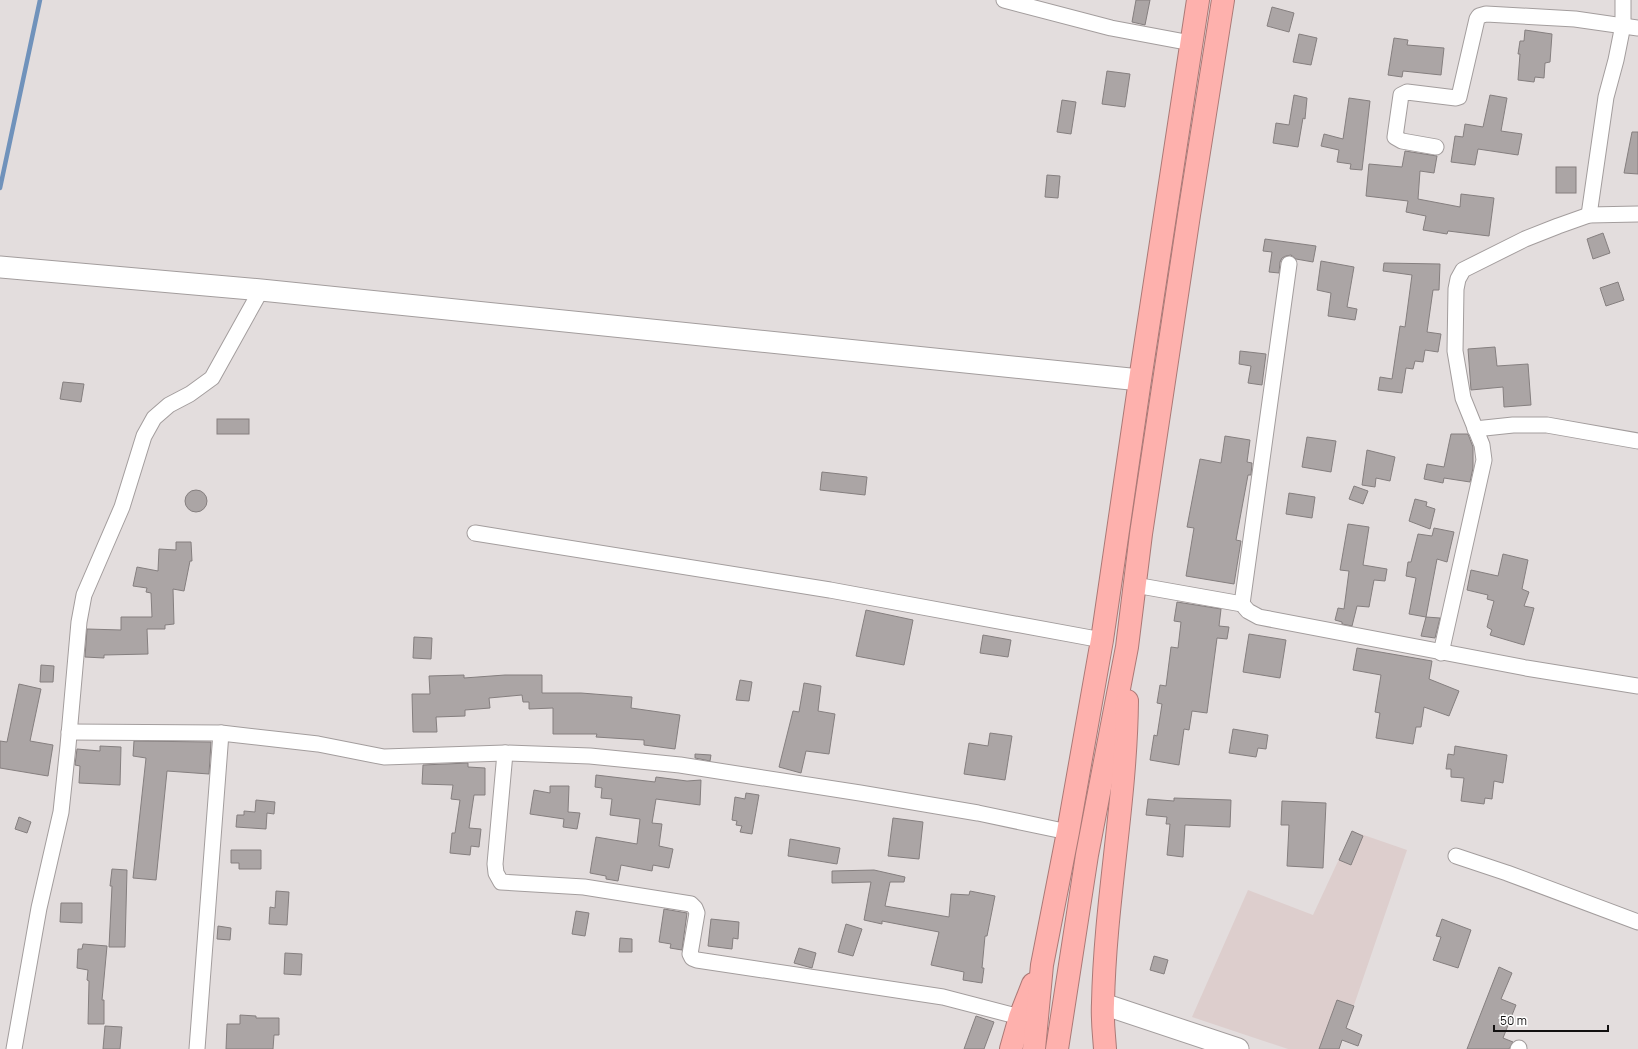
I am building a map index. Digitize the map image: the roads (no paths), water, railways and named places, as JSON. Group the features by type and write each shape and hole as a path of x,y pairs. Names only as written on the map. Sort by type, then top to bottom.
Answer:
{"highway":[{"path":"1034,1049 1042,965 1068,832 1102,640 1198,0"},
{"path":"1057,1049 1087,856 1127,648 1141,534 1223,0"},
{"path":"1105,1049 1103,1004 1110,903 1126,741 1127,648"},
{"path":"1011,1049 1020,1017 1042,965"}],"street":[{"path":"1004,0 1111,28 1191,43"},
{"path":"1589,216 1606,97 1616,60 1620,33 1623,25 1623,0"},
{"path":"1436,147 1402,142 1395,137 1401,95 1406,92 1456,98 1459,97 1477,19 1479,16 1486,14 1575,19 1638,28"},
{"path":"1441,652 1484,460 1482,444 1463,398 1455,350 1458,279 1463,270 1525,238 1589,216 1638,214"},
{"path":"1242,604 1289,264"},
{"path":"0,267 261,290 1140,380"},
{"path":"14,1049 39,908 60,812 79,622 84,595 122,507 144,436 154,418 169,405 190,394 212,378 261,290"},
{"path":"1475,428 1513,425 1547,425 1638,441"},
{"path":"475,533 830,590 1102,640"},
{"path":"1135,585 1242,604 1248,612 1260,617 1526,668 1638,686"},
{"path":"69,732 221,733 318,744 384,757 504,753 590,756 680,765 962,811 1068,832"},
{"path":"197,1049 221,733"},
{"path":"504,753 495,864 496,874 501,882 584,887 690,904 695,908 697,913 690,954 692,958 697,960 944,997 1020,1017"},
{"path":"1456,856 1507,873 1638,922"},
{"path":"1103,1004 1238,1049"}],"waterway":[{"path":"0,188 40,0"}]}
